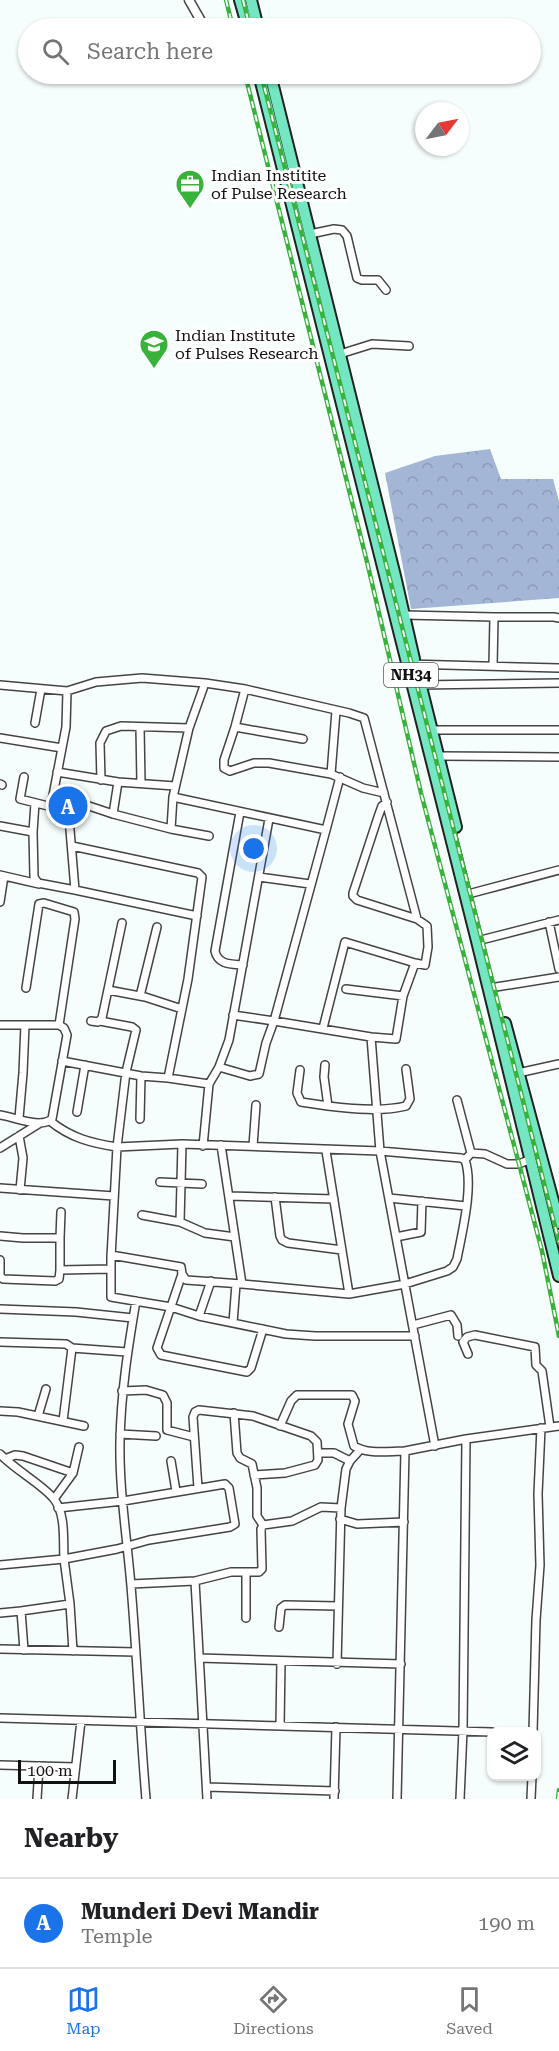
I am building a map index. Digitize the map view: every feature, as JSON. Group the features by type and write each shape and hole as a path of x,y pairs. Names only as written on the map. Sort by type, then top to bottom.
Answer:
{"highway":[{"path":"240,0 245,18"},
{"path":"251,0 256,18"},
{"name":"NH34","path":"262,84 429,730 531,1159 554,1231 559,1276"},
{"name":"NH34","path":"272,84 340,354 375,515 404,615 411,664"},
{"name":"NH34","path":"429,730 440,756 472,892 480,940 496,987 559,1223"}],"street":[{"path":"189,0 200,18"},
{"path":"310,234 334,229 344,231 357,278 378,280 386,290"},
{"path":"340,354 372,344 409,346"},
{"path":"404,615 559,618"},
{"path":"493,666 494,617"},
{"path":"411,664 559,668"},
{"path":"0,685 67,691 100,681 142,678 205,682 245,689 364,718 417,919"},
{"path":"171,829 175,786 189,728 205,682"},
{"path":"417,685 559,683"},
{"path":"35,723 41,689"},
{"path":"245,689 224,760 225,770 230,771 260,762 331,774 363,788 384,793"},
{"path":"51,806 66,727 67,691"},
{"path":"331,774 336,711"},
{"path":"101,780 100,743 106,731 121,726 189,728"},
{"path":"140,727 141,783"},
{"path":"235,727 303,739"},
{"path":"429,730 559,730"},
{"path":"0,738 62,748"},
{"path":"440,756 559,757"},
{"path":"57,772 101,780 175,786"},
{"path":"24,777 20,799 51,806 61,810 69,818 75,890"},
{"path":"219,1067 250,1076 259,1074 340,777"},
{"path":"113,814 118,782"},
{"path":"173,797 326,830"},
{"path":"322,1028 345,942 426,965 427,926 417,919 357,900 353,896 378,817 382,806 387,802"},
{"path":"35,803 34,877 41,884"},
{"path":"69,818 80,803 171,829 209,836"},
{"path":"240,812 215,951 222,962 243,965"},
{"path":"203,1146 209,1084 219,1067 229,1040 269,819"},
{"path":"0,826 33,832"},
{"path":"72,846 198,873 202,877 189,979 168,1078"},
{"path":"472,892 559,870"},
{"path":"0,902 2,875 197,916"},
{"path":"259,877 310,884"},
{"path":"26,988 39,904 44,903 74,912 75,919 59,1025"},
{"path":"480,940 559,920"},
{"path":"549,922 559,969"},
{"path":"100,1021 122,923"},
{"path":"140,996 157,927"},
{"path":"233,1015 396,1039 403,996 415,963"},
{"path":"496,987 559,977"},
{"path":"346,989 403,996"},
{"path":"108,990 140,996 182,1009"},
{"path":"92,1021 136,1029 126,1072 117,1147 111,1297 171,1307 199,1316 300,1336 415,1336"},
{"path":"0,1025 59,1025 64,1028 66,1033 62,1061 54,1113 50,1121"},
{"path":"19,1118 25,1025"},
{"path":"371,1037 380,1151 435,1446"},
{"path":"62,1061 141,1076 209,1084"},
{"path":"518,1073 559,1064"},
{"path":"77,1112 85,1065"},
{"path":"325,1065 324,1077 328,1106"},
{"path":"300,1070 297,1093 301,1102 328,1106 377,1108 403,1107 408,1104 410,1099 406,1069"},
{"path":"140,1119 141,1076"},
{"path":"457,1100 471,1153"},
{"path":"253,1146 256,1105"},
{"path":"0,1114 40,1123"},
{"path":"0,1148 40,1123 50,1121 76,1138 117,1147 182,1144 253,1146 326,1151 380,1151 465,1160"},
{"path":"20,1136 23,1166 20,1190"},
{"path":"180,1222 182,1144"},
{"path":"220,1145 235,1237 239,1284 233,1323"},
{"path":"326,1151 349,1294"},
{"path":"471,1153 485,1154 507,1164 519,1164 531,1159"},
{"path":"465,1160 471,1153"},
{"path":"182,1275 186,1280 349,1294 405,1284 453,1267 457,1259 466,1206 469,1172 465,1160"},
{"path":"160,1182 202,1184"},
{"path":"0,1188 114,1196"},
{"path":"229,1196 334,1199"},
{"path":"275,1197 282,1240 288,1243 342,1250"},
{"path":"389,1198 466,1206"},
{"path":"396,1237 421,1232 422,1201"},
{"path":"0,1260 0,1275 3,1279 55,1281 59,1279 61,1212"},
{"path":"142,1215 180,1222 205,1233 235,1237"},
{"path":"0,1236 60,1238"},
{"path":"111,1255 182,1269 182,1275 157,1348 158,1353 164,1356 247,1372 251,1368 263,1329"},
{"path":"60,1270 111,1269"},
{"path":"199,1316 211,1281"},
{"path":"136,1301 122,1391 120,1434 146,1799"},
{"path":"0,1310 76,1312 133,1318"},
{"path":"412,1325 451,1315 457,1325 458,1336"},
{"path":"468,1354 463,1342 467,1337 475,1335 535,1347 536,1365 542,1371 550,1427"},
{"path":"0,1342 66,1344 72,1348 127,1352"},
{"path":"63,1421 72,1348"},
{"path":"38,1416 46,1389"},
{"path":"122,1391 146,1390 163,1395 167,1403 166,1430 194,1437"},
{"path":"280,1426 291,1401 297,1395 352,1395 355,1401 348,1428 354,1446 360,1450 405,1450 559,1426"},
{"path":"198,1488 193,1417 196,1410 253,1416 311,1436 317,1442 318,1462 315,1465 285,1473 254,1476"},
{"path":"0,1411 84,1425"},
{"path":"234,1413 237,1453 240,1458 250,1462 257,1488 257,1516 263,1526"},
{"path":"533,1727 540,1565 538,1494 541,1428"},
{"path":"120,1434 156,1436"},
{"path":"460,1799 463,1730 466,1439"},
{"path":"54,1499 73,1473 79,1447"},
{"path":"337,1664 341,1508 346,1468 360,1450"},
{"path":"397,1799 405,1450"},
{"path":"318,1453 334,1453 350,1461"},
{"path":"2,1456 23,1456 73,1473"},
{"path":"2,1456 54,1499 62,1518 73,1651"},
{"path":"171,1461 176,1491"},
{"path":"0,1565 64,1559 149,1540 234,1526 235,1521 228,1486 223,1484 123,1501 58,1508"},
{"path":"263,1526 292,1521 321,1508 341,1508"},
{"path":"340,1519 357,1524 404,1522"},
{"path":"131,1584 195,1581 223,1573 257,1572 261,1570 261,1528 263,1526"},
{"path":"246,1572 246,1618"},
{"path":"195,1581 207,1799"},
{"path":"0,1612 70,1604"},
{"path":"279,1627 282,1608 285,1605 338,1605"},
{"path":"21,1611 24,1650"},
{"path":"0,1649 136,1652"},
{"path":"199,1658 400,1665"},
{"path":"280,1726 281,1661"},
{"path":"0,1718 487,1731"},
{"path":"72,1799 81,1721"},
{"path":"207,1787 334,1795 336,1727"},
{"path":"0,1765 75,1767"},
{"path":"37,1799 39,1766"},
{"path":"531,1799 532,1781"}],"green space":[{"path":"490,449 501,479 553,479 559,501 559,598 411,609 385,473 435,456"}],"railway":[{"path":"226,0 230,18"},
{"path":"243,0 248,18"},
{"path":"248,84 368,566 421,793 542,1251 559,1336"},
{"path":"264,84 559,1242"},
{"path":"558,1799 559,1790"}],"place":[{"name":"Indian Institite of Pulse Research","path":"190,210"},
{"name":"Indian Institute of Pulses Research","path":"154,370"},
{"name":"Munderi Devi Mandir","path":"68,806"}]}
